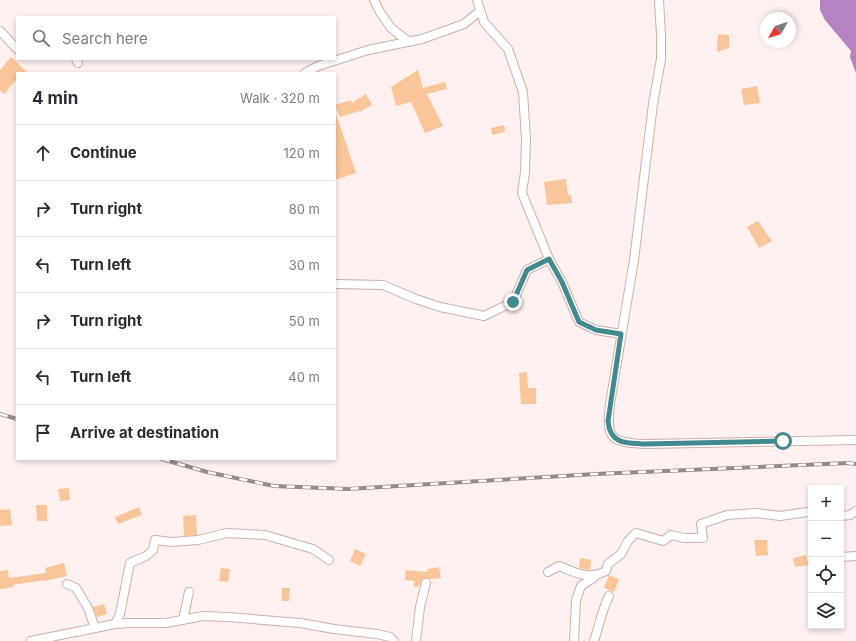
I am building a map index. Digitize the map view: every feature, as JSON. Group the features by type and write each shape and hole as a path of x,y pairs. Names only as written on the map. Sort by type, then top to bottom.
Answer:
{"street":[{"path":"374,0 391,28 409,42"},
{"path":"477,0 484,22 508,49 523,92 526,139 525,172 522,193 549,259 562,282 579,322 596,330 621,334"},
{"path":"659,0 661,59 653,104 634,260 621,334 608,429 618,441 625,443 645,444 856,440"},
{"path":"307,72 318,66 368,50 422,39 464,24 480,10"},
{"path":"0,31 16,48"},
{"path":"336,284 383,285 416,300 440,308 484,316 513,302 527,270 549,259"},
{"path":"844,516 850,515 856,511"},
{"path":"574,641 576,600 581,586 606,571 608,564 621,554 628,541 636,532 663,541 671,535 684,538 703,538 701,524 727,515 756,513 780,516 808,512"},
{"path":"115,624 120,614 130,563 146,556 153,550 155,540 172,542 198,540 227,533 265,535 313,549 329,560"},
{"path":"844,557 856,556"},
{"path":"548,572 559,566 586,576 596,576"},
{"path":"416,641 420,607 426,583"},
{"path":"67,584 76,588 88,608 95,628"},
{"path":"183,620 189,592"},
{"path":"594,641 601,621 603,607 609,596"},
{"path":"32,641 115,624 166,623 203,616 300,623 377,634 390,637 394,641"}],"shaded area":[{"path":"820,0 856,0 856,73 850,57 851,51 825,20 820,10"}],"building":[{"path":"718,34 729,35 729,48 717,52"},
{"path":"11,57 27,72 16,72 16,80 4,94 0,90 0,70"},
{"path":"418,70 423,88 445,82 447,89 427,94 443,126 425,133 411,102 396,106 391,87"},
{"path":"757,86 760,103 744,105 741,89"},
{"path":"366,94 372,105 360,112 359,111 340,117 336,105 351,100 352,103"},
{"path":"336,114 356,173 336,180"},
{"path":"504,125 505,132 492,135 491,128"},
{"path":"566,179 568,195 571,195 572,203 547,205 544,182"},
{"path":"758,221 772,241 759,248 747,227"},
{"path":"527,372 528,388 536,388 536,404 521,404 519,373"},
{"path":"69,488 70,500 60,501 58,489"},
{"path":"36,505 47,505 47,521 37,521"},
{"path":"139,507 142,515 118,524 115,517"},
{"path":"10,509 12,525 0,526 0,510"},
{"path":"196,515 197,535 184,536 183,516"},
{"path":"754,540 767,540 768,555 756,556"},
{"path":"355,549 366,554 360,566 350,561"},
{"path":"806,555 808,565 795,567 793,558"},
{"path":"580,558 591,560 590,570 579,568"},
{"path":"64,563 67,576 13,585 14,587 0,589 0,571 8,570 9,578 46,573 45,568"},
{"path":"439,567 441,578 424,578 419,587 414,587 414,581 405,580 406,570 427,572 427,569"},
{"path":"221,568 230,569 228,582 219,581"},
{"path":"609,575 619,579 614,592 604,588"},
{"path":"282,588 290,588 289,601 282,601"},
{"path":"104,604 107,614 97,617 93,607"}],"railway":[{"path":"0,414 16,419"},
{"path":"165,460 207,472 274,486 348,489 596,474 848,463 856,464"}],"route":[{"path":"513,302 527,270 549,259 562,282 579,322 596,330 621,334 608,421 608,429 618,441 625,443 645,444 783,441"}]}
